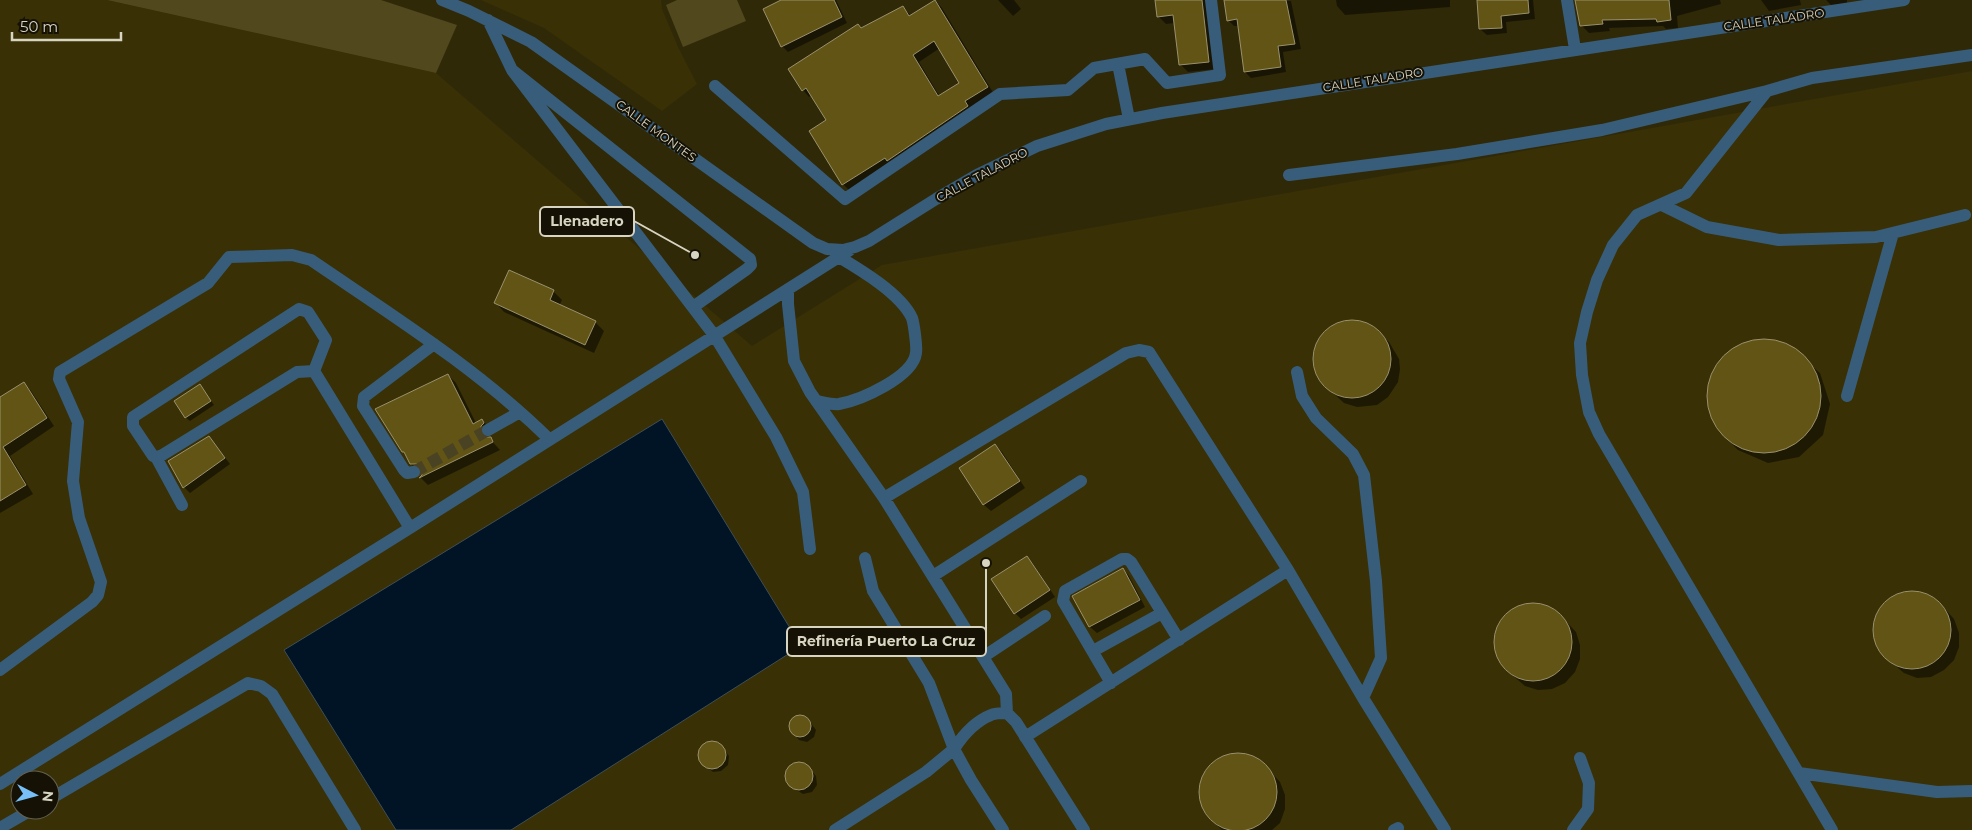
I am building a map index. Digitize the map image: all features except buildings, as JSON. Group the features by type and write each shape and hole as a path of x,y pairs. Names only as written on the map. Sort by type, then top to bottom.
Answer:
{"street":[{"name":"CALLE MONTES","path":"442,0 488,20 531,42 813,243 828,249 842,250 869,241"},
{"path":"714,86 845,199 1000,94 1068,90 1094,68 1145,59 1167,83 1220,75 1210,0"},
{"path":"1567,0 1575,50"},
{"name":"CALLE TALADRO","path":"869,241 977,175 1037,146 1076,132 1129,120 1856,4 1904,0"},
{"path":"488,20 512,70 714,335 776,437 803,492 810,550"},
{"path":"1289,175 1457,154 1602,130 1767,91 1812,78 1972,55"},
{"path":"1118,64 1129,120"},
{"path":"512,70 750,259 751,265 747,269 693,307"},
{"path":"1767,91 1686,193 1637,215 1614,245 1597,280 1587,312 1580,343 1582,375 1589,412 1599,434 1832,830"},
{"path":"1662,205 1707,227 1779,240 1876,237 1964,215"},
{"path":"1848,396 1893,233"},
{"path":"0,784 855,247"},
{"path":"0,670 92,602 98,595 101,582 78,512 73,481 78,422 59,379 60,372 208,283 229,257 292,255 311,260 461,363 549,438"},
{"path":"816,401 838,404 888,385 909,368 916,354 912,318 895,296 863,271 838,257"},
{"path":"788,288 794,361 810,392 884,498 933,576 1006,694 1007,713 1016,722 1084,830"},
{"path":"182,505 156,457 153,456 133,426 133,417 299,309 308,312 326,340 314,371"},
{"path":"414,472 407,473 404,470 363,406 363,400 364,397 434,344"},
{"path":"884,498 1126,353 1139,350 1148,352 1288,570 1363,698 1444,830"},
{"path":"314,371 410,528"},
{"path":"156,457 159,457 297,372 314,371"},
{"path":"1296,372 1302,396 1316,418 1353,454 1364,475 1376,581 1381,658 1363,698"},
{"path":"488,430 520,412"},
{"path":"933,576 1081,481"},
{"path":"865,558 873,591 929,683 954,749 1003,830"},
{"path":"1111,683 1063,601 1065,591 1122,559 1127,559 1131,562 1179,640"},
{"path":"1025,736 1288,570"},
{"path":"1093,652 1162,613"},
{"path":"983,657 1045,616"},
{"path":"60,793 248,683 261,686 272,694 355,830"},
{"path":"835,830 926,772 954,749 966,733 978,723 992,714 1007,713"},
{"path":"1573,830 1588,809 1589,783 1580,758"},
{"path":"1799,773 1937,792 1972,791"},
{"path":"0,828 14,820"}],"shaded area":[{"path":"0,0 107,0 436,73 752,346 882,265 1972,71 1972,830 0,830"},
{"path":"107,0 381,0 457,25 436,73"},
{"path":"481,0 661,0 662,9 678,47 697,84 662,111 544,28"},
{"path":"677,0 737,0 746,21 683,47 666,5"}],"water":[{"path":"662,419 801,646 511,830 396,830 284,650"}],"tunnel":[{"path":"414,472 488,430"}],"place":[{"name":"Llenadero","path":"695,255"},
{"name":"Refinería Puerto La Cruz","path":"986,563"}]}
